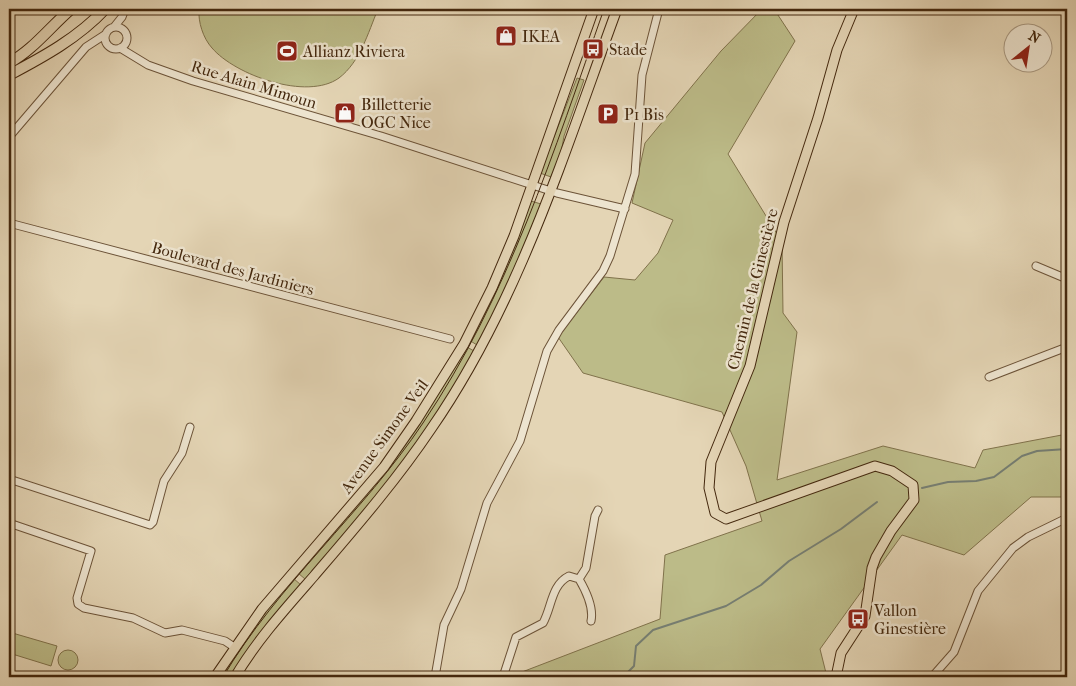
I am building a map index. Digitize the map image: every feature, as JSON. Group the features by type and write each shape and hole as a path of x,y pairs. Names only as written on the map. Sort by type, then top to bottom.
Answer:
{"highway":[{"path":"47,30 58,9"},
{"path":"9,63 31,48 47,30 71,9"},
{"path":"9,75 63,44 84,29 105,9"}],"main road":[{"name":"Avenue Simone Veil","path":"215,677 234,647 278,590 384,467 432,397 464,344 489,295 533,185 594,9"},
{"name":"Avenue Simone Veil","path":"235,677 276,620 397,477 446,406 480,349 507,296 550,190 617,9"},
{"name":"Chemin de la Ginestière","path":"836,677 841,653 865,616 872,568 876,557 891,531 914,500 913,485 892,471 875,466 726,519 715,513 709,477 718,442 750,366 784,222 818,118 837,50 854,9"}],"street":[{"path":"9,137 91,43 114,27 122,17 125,9"},
{"path":"435,677 444,625 461,589 487,503 520,441 547,351 559,330 603,271 625,209 637,162 642,75 659,9"},
{"path":"91,43 108,44 113,48 120,48 126,40 122,17"},
{"path":"114,27 124,31"},
{"path":"106,34 108,44"},
{"name":"Rue Alain Mimoun","path":"126,40 137,57"},
{"name":"Rue Alain Mimoun","path":"120,48 158,69 533,185 625,209"},
{"name":"Boulevard des Jardiniers","path":"9,223 450,339"},
{"path":"1036,266 1067,279"},
{"path":"989,377 1067,347"},
{"path":"9,479 150,525 153,522 164,481 182,453 190,427"},
{"path":"579,580 586,568 595,516 598,510"},
{"path":"932,677 954,652 978,591 1013,548 1028,536 1067,518"},
{"path":"9,523 91,552 77,598 78,604 84,608 133,618 165,632 182,630 225,641 234,647"},
{"path":"503,677 516,637 543,622 557,586 563,579 569,576 579,580 586,591 592,614 591,621"}],"shaded area":[{"name":"Allianz Riviera","path":"199,9 378,9 363,46 353,64 339,78 325,84 309,87 272,82 237,67 223,58 212,48 204,35 199,19"},
{"path":"762,9 774,9 795,41 728,154 782,242 783,313 797,332 777,480 883,446 975,468 983,450 1067,434 1067,497 1031,497 964,555 902,535 820,649 827,677 509,677 660,619 665,555 762,521 746,466 722,412 583,373 558,337 604,277 635,280 658,253 673,220 632,203 645,143 721,51"},
{"path":"577,78 584,80 564,136 560,159 551,177 540,173"},
{"path":"531,201 541,204 518,264 477,345 469,340"},
{"path":"467,347 474,351 444,404 378,496 305,579 298,573 349,514"},
{"path":"293,578 301,585 231,677 219,677 265,611"},
{"path":"9,632 57,646 51,666 9,653"},
{"path":"68,650 75,653 78,660 75,667 68,670 61,667 58,660 61,653"}],"waterway":[{"path":"922,488 948,482 976,481 994,477 1022,456 1037,451 1067,449"},
{"path":"623,677 634,666 636,646 653,630 726,606 761,585 789,561 841,529 877,502"}],"tram line":[{"path":"223,677 269,611 399,456 423,423 453,375 480,325 527,222 567,116 604,9"}],"place":[{"name":"IKEA","path":"506,36"},
{"name":"Stade","path":"593,49"},
{"name":"Allianz Riviera","path":"287,51"},
{"name":"Billetterie OGC Nice","path":"345,113"},
{"name":"P1 Bis","path":"608,114"},
{"name":"Vallon Ginestière","path":"858,619"}]}
